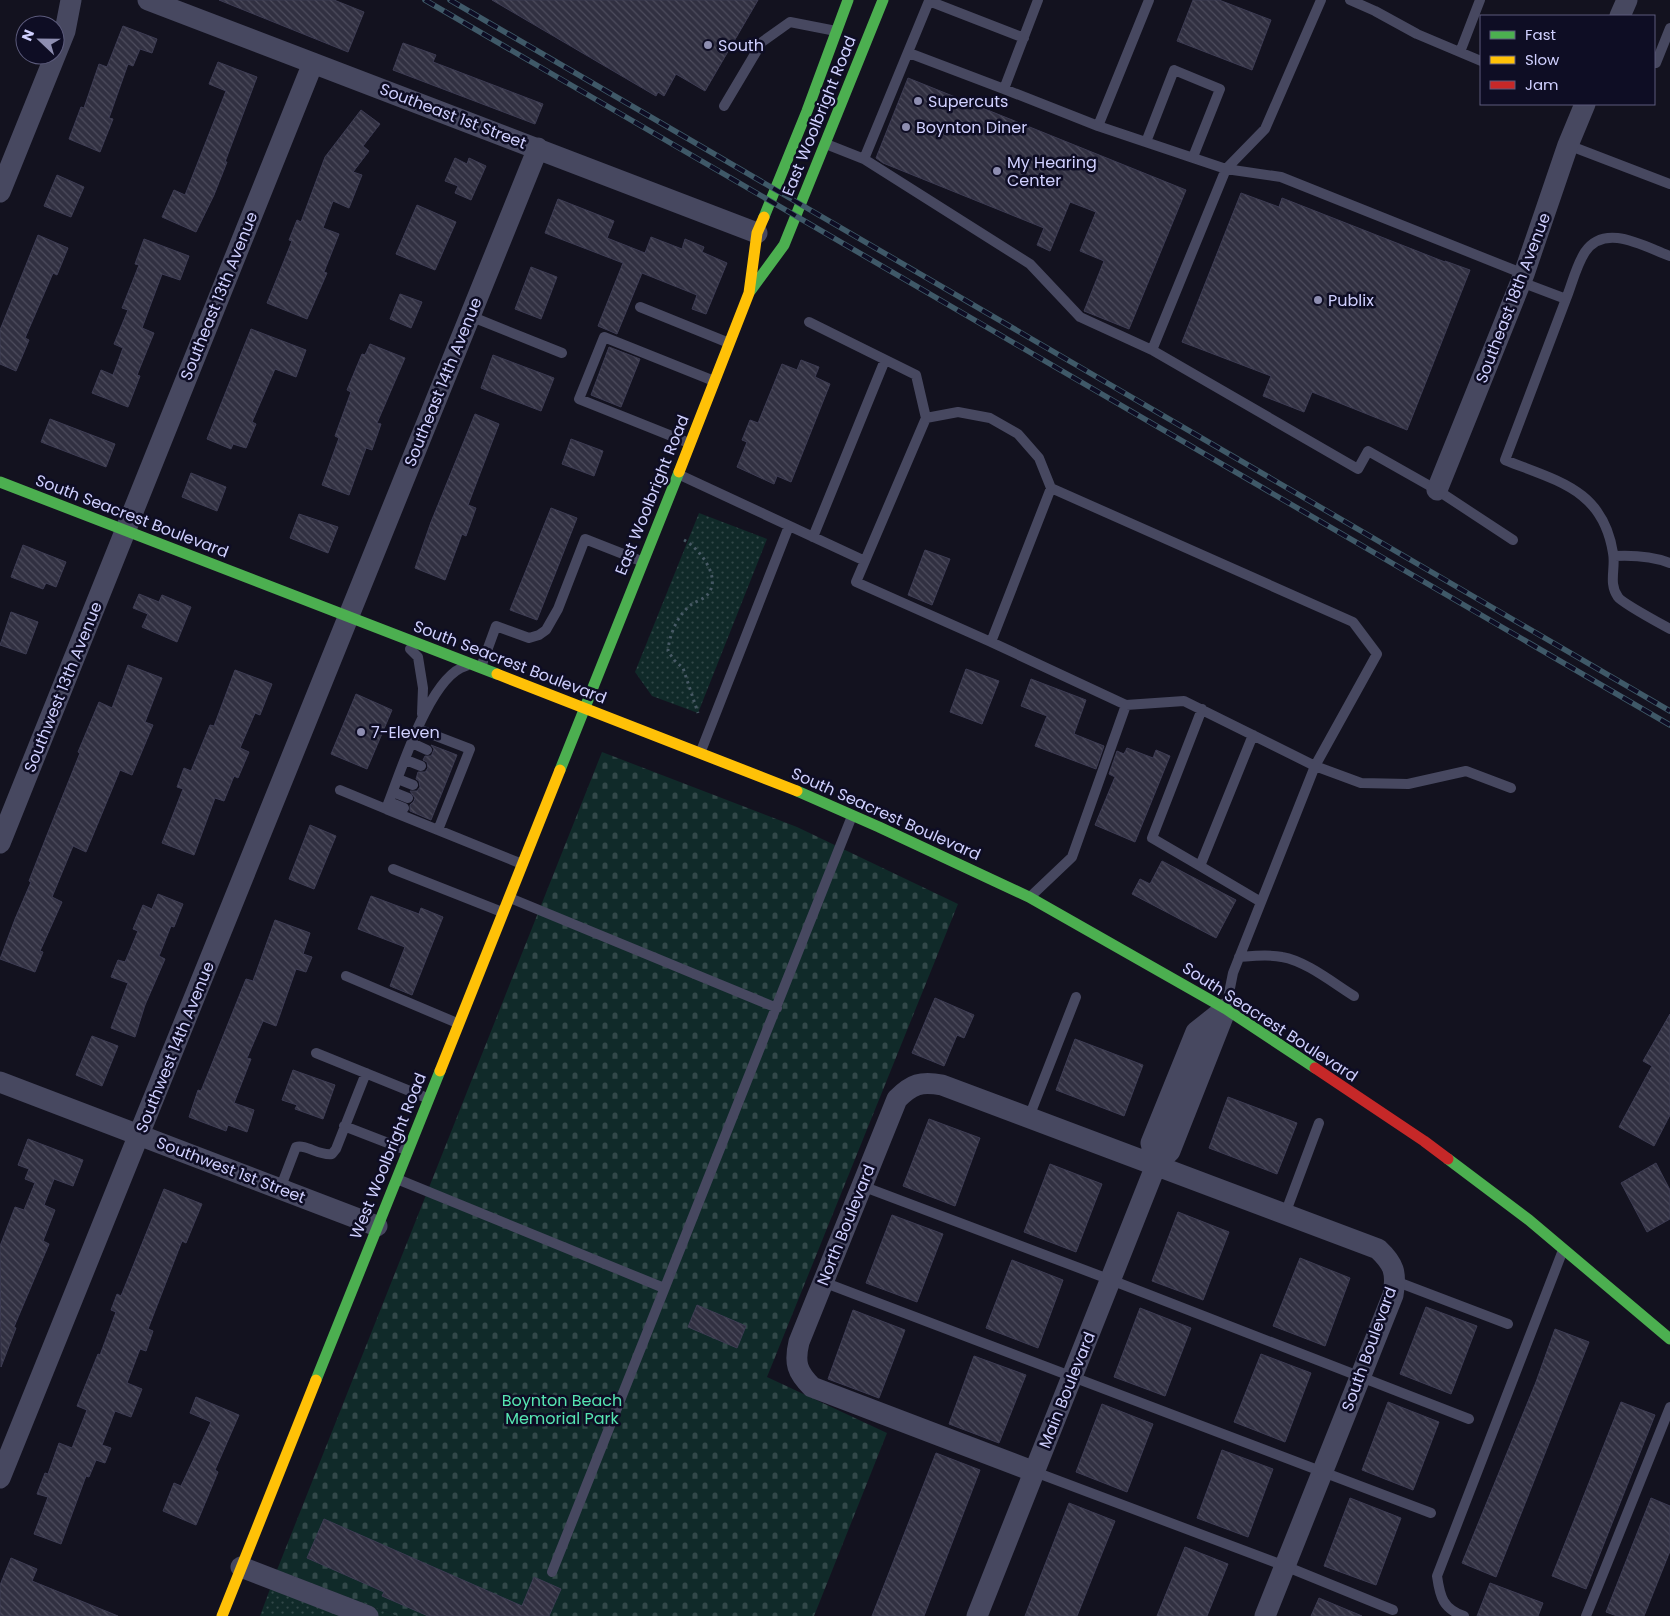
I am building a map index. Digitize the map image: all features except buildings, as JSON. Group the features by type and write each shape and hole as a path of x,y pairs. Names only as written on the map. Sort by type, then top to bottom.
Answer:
{"main road":[{"name":"East Woolbright Road","path":"585,708 749,293 758,233 807,111 848,0"},
{"name":"East Woolbright Road","path":"749,293 784,245 883,0"},
{"name":"South Seacrest Boulevard","path":"0,482 771,780 1030,897 1226,1009 1424,1141 1564,1248 1670,1339"},
{"name":"West Woolbright Road","path":"222,1616 585,708"}],"street":[{"path":"0,192 65,31 70,0"},
{"name":"Southeast 1st Street","path":"148,0 758,233"},
{"path":"1620,15 1627,0"},
{"name":"Southeast 13th Avenue","path":"125,530 313,62"},
{"name":"Southeast 18th Avenue","path":"1437,490 1522,278 1568,145 1585,105"},
{"name":"Southeast 14th Avenue","path":"347,616 538,148"},
{"name":"Southwest 13th Avenue","path":"0,843 125,530"},
{"name":"Southwest 14th Avenue","path":"0,1478 140,1135 347,616"},
{"path":"1156,1165 1150,1143 1196,1032 1226,1009"},
{"name":"Southwest 1st Street","path":"0,1082 377,1226"},
{"name":"North Boulevard","path":"1034,1472 812,1387 803,1378 797,1367 796,1354 799,1342 897,1099 906,1090 917,1084 930,1082 942,1085 1156,1165"},
{"name":"South Boulevard","path":"1156,1165 1378,1249 1387,1258 1393,1269 1395,1281 1393,1295 1264,1616"},
{"name":"Main Boulevard","path":"977,1616 1156,1165"},
{"path":"241,1567 368,1616"}],"lane":[{"path":"1004,89 1038,0"},
{"path":"1098,126 1149,0"},
{"path":"1152,350 1226,168 1265,129 1321,0"},
{"path":"1350,0 1375,11 1417,34 1480,60"},
{"path":"1460,52 1480,0"},
{"path":"864,159 929,2 1024,38"},
{"path":"724,106 762,42 790,22 837,31"},
{"path":"1655,62 1670,28"},
{"path":"909,53 1098,126 1193,158 1226,168 1281,176 1522,278 1566,299"},
{"path":"1146,142 1174,70 1220,89 1193,158"},
{"path":"825,143 864,159 1030,264 1080,317 1152,350 1358,469 1368,451 1437,490 1513,540"},
{"path":"1568,145 1670,184"},
{"path":"1670,256 1621,238 1611,237 1593,244 1586,251 1505,460 1561,483 1582,494 1599,512 1610,533 1614,556 1611,580 1618,598 1670,629"},
{"path":"640,307 730,344"},
{"path":"470,316 562,353"},
{"path":"809,322 916,375 926,418 856,582 1126,705 1184,701 1315,766 1361,783 1408,784 1466,772 1511,788"},
{"path":"690,444 579,399 604,337 715,382"},
{"path":"813,537 885,360"},
{"path":"926,418 958,412 990,418 1018,434 1039,458 1051,488 991,642"},
{"path":"678,474 865,561"},
{"path":"1051,488 1353,622 1377,654 1315,766 1233,973 1226,1009"},
{"path":"700,753 789,526"},
{"path":"388,806 422,718 433,696 444,680 460,667 476,666 496,626 529,638 539,636 546,630 558,609 585,539 643,561"},
{"path":"1614,556 1628,555 1658,558 1670,563"},
{"path":"390,633 404,642 418,657 423,688 422,718"},
{"path":"1030,897 1072,857 1126,705"},
{"path":"1202,709 1152,838 1261,902"},
{"path":"418,729 470,749 459,763 440,811 437,825"},
{"path":"1200,866 1253,735"},
{"path":"412,744 427,750"},
{"path":"406,760 421,766"},
{"path":"398,779 413,785"},
{"path":"340,790 437,825 522,864"},
{"path":"393,792 408,798"},
{"path":"388,806 404,808"},
{"path":"552,1572 852,816"},
{"path":"393,869 503,913"},
{"path":"509,897 777,1008"},
{"path":"1239,957 1267,955 1284,957 1301,963 1354,996"},
{"path":"346,976 458,1024"},
{"path":"1029,1117 1076,997"},
{"path":"316,1053 428,1098"},
{"path":"280,1189 296,1147 300,1146 324,1155 332,1154 336,1149 366,1073"},
{"path":"1285,1214 1319,1124"},
{"path":"344,1126 407,1151"},
{"path":"396,1179 664,1288"},
{"path":"862,1186 1469,1419"},
{"path":"1464,1616 1453,1612 1444,1602 1439,1589 1438,1576 1564,1248"},
{"path":"1395,1281 1508,1324"},
{"path":"823,1282 1431,1513"},
{"path":"1586,1616 1670,1407"},
{"path":"1034,1472 1284,1566 1393,1610"}],"path":[{"path":"684,540 701,553 711,575 712,587 708,595 688,607 680,616 670,640 668,651 683,668 698,713"}],"green space":[{"path":"699,513 767,539 698,713 652,696 635,672"},
{"name":"Boynton Beach Memorial Park","path":"602,752 797,827 958,904 767,1377 887,1433 814,1616 397,1616 277,1570"},
{"path":"277,1570 397,1616 260,1616"}],"railway":[{"path":"425,0 1670,725"},
{"path":"450,0 1670,711"}],"traffic: fast":[{"path":"764,217 807,111 848,0"},
{"path":"751,290 784,245 883,0"},
{"path":"560,770 679,472"},
{"path":"0,482 497,674"},
{"path":"797,791 1029,897 1226,1009 1315,1068"},
{"path":"316,1380 440,1071"},
{"path":"1448,1159 1529,1220 1670,1339"}],"traffic: slow":[{"path":"679,472 749,293 757,233 764,217"},
{"path":"497,674 797,791"},
{"path":"440,1071 560,770"},
{"path":"222,1616 316,1380"}],"traffic: jam":[{"path":"1315,1068 1448,1159"}],"place":[{"name":"South","path":"708,45"},
{"name":"Supercuts","path":"918,101"},
{"name":"Boynton Diner","path":"906,127"},
{"name":"My Hearing Center","path":"997,171"},
{"name":"Publix","path":"1318,300"},
{"name":"7-Eleven","path":"361,732"}]}
